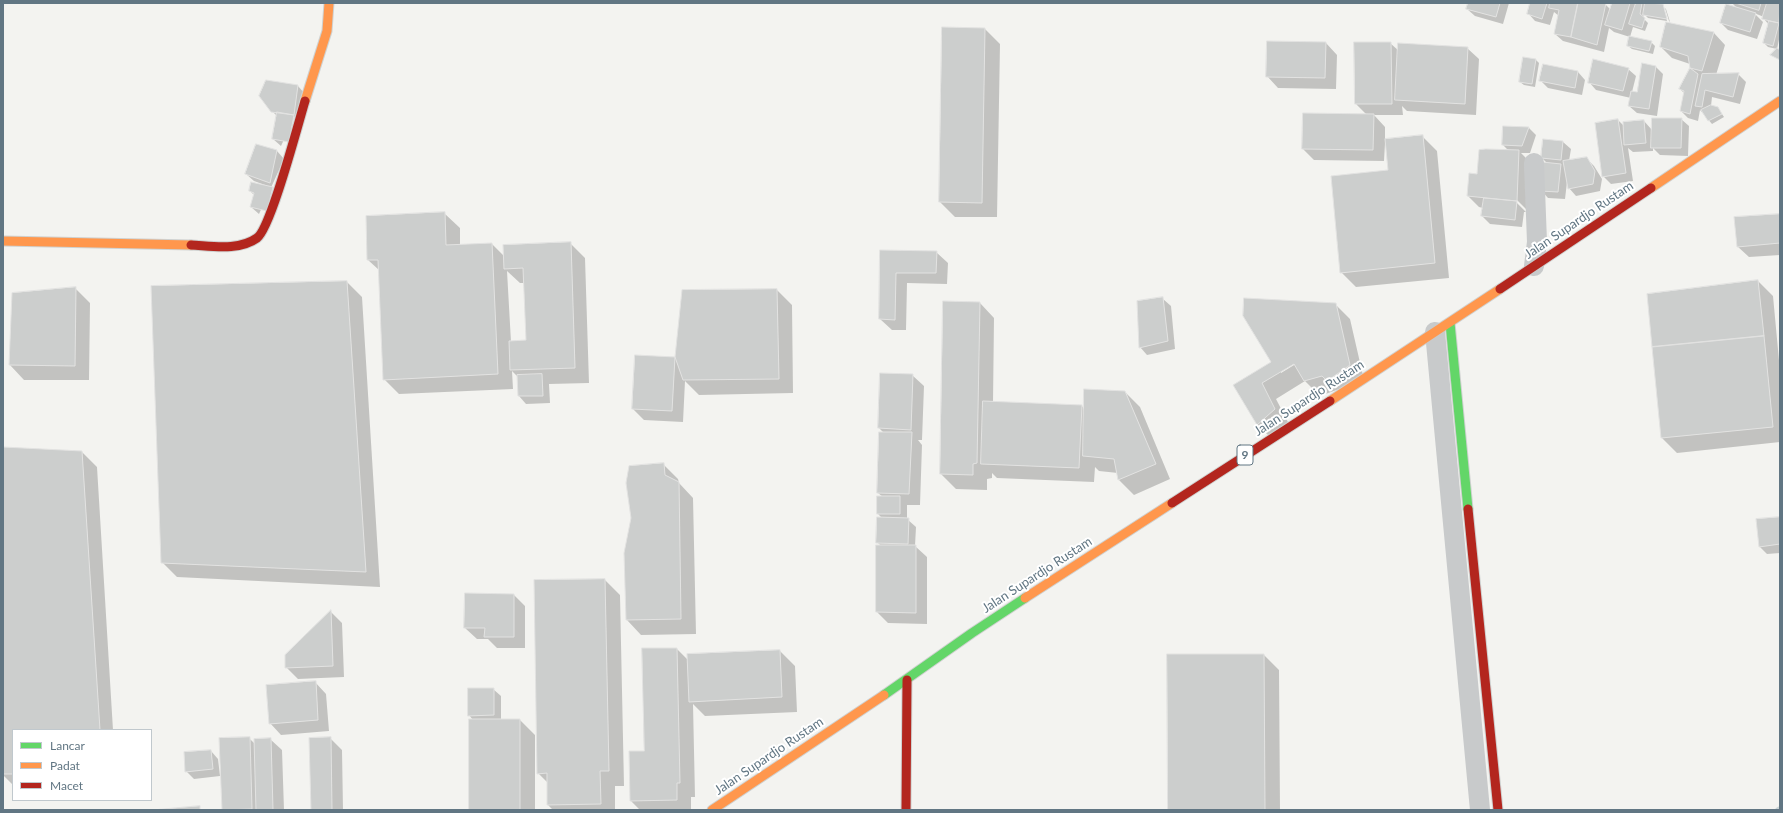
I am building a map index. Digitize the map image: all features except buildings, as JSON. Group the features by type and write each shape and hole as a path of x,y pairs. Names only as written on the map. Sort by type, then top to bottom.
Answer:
{"main road":[{"path":"3,241 231,246 247,244 260,237 266,228 327,30 329,3"},
{"name":"Jalan Supardjo Rustam","path":"712,810 907,680 985,624 1442,327 1780,100"},
{"path":"1442,327 1498,810"},
{"path":"906,810 907,680"}],"street":[{"path":"1534,163 1538,242 1534,266"},
{"path":"1442,327 1480,810"}],"traffic: fast":[{"path":"1450,323 1468,509"},
{"path":"884,695 972,633 1025,598"}],"traffic: slow":[{"path":"305,101 327,31 329,3"},
{"path":"1651,188 1780,101"},
{"path":"3,241 191,245"},
{"path":"1330,401 1500,289"},
{"path":"1025,598 1172,503"},
{"path":"712,810 884,695"}],"traffic: jam":[{"path":"191,245 225,247 242,245 257,238 263,230 269,216 305,101"},
{"path":"1500,289 1651,188"},
{"path":"1172,503 1330,401"},
{"path":"1468,509 1498,810"},
{"path":"906,810 907,680"}]}
